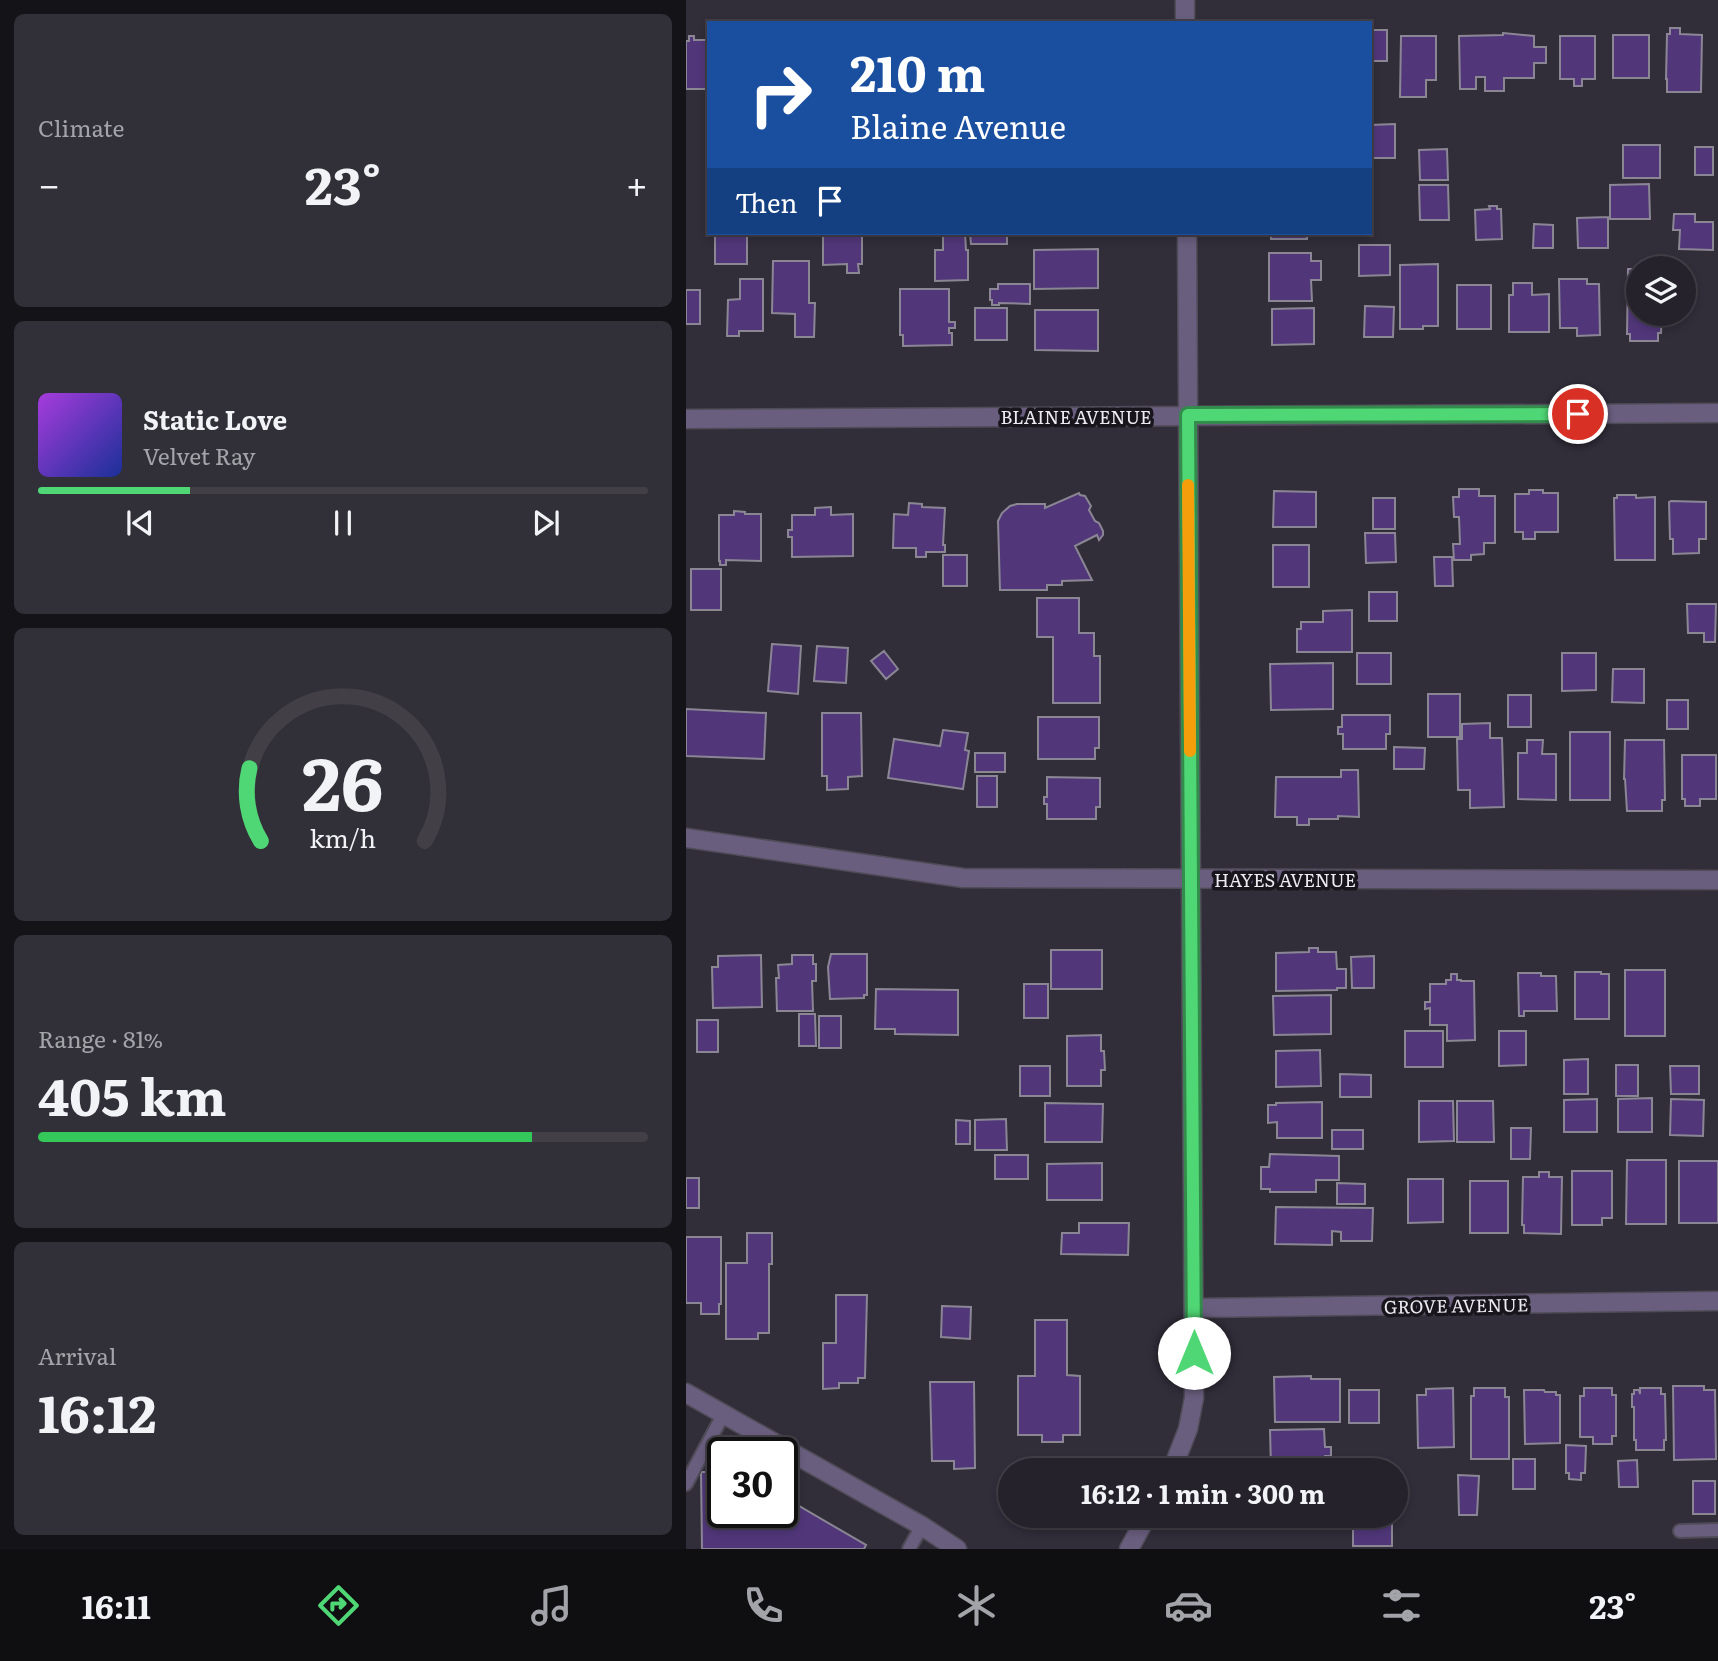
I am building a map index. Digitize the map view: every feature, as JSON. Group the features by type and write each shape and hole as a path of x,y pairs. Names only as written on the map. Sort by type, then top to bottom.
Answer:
{"street":[{"path":"1185,0 1185,21"},
{"path":"1177,1458 1188,1429 1194,1398 1186,235"},
{"name":"BLAINE AVENUE","path":"686,419 1718,413"},
{"name":"HAYES AVENUE","path":"686,838 963,878 1718,880"},
{"name":"GROVE AVENUE","path":"1194,1308 1718,1301"},
{"path":"686,1394 922,1526 957,1549"},
{"path":"1129,1549 1140,1528"}],"lane":[{"path":"686,1484 723,1415"},
{"path":"909,1549 922,1526"},
{"path":"1680,1531 1718,1530"}],"building":[{"path":"1670,28 1680,28 1680,34 1702,35 1701,92 1667,92 1667,34 1670,34"},
{"path":"1372,30 1387,30 1387,61 1372,61"},
{"path":"1503,33 1534,36 1534,47 1546,47 1546,63 1534,63 1534,78 1504,78 1504,91 1485,91 1485,77 1476,77 1476,89 1460,89 1459,36"},
{"path":"1613,35 1649,35 1649,78 1613,78"},
{"path":"689,36 694,36 694,40 707,40 707,89 686,89 686,41 689,41"},
{"path":"1401,36 1436,36 1436,80 1426,80 1426,97 1400,97"},
{"path":"1560,36 1595,36 1595,79 1582,79 1582,86 1574,86 1574,79 1560,79"},
{"path":"1395,124 1395,158 1372,158 1372,125"},
{"path":"1623,145 1660,145 1660,178 1623,178"},
{"path":"1695,147 1713,147 1713,175 1695,175"},
{"path":"1447,149 1448,180 1420,180 1419,150"},
{"path":"1649,184 1650,219 1610,219 1610,185"},
{"path":"1419,185 1448,185 1449,220 1420,220"},
{"path":"1489,206 1501,209 1502,239 1476,240 1475,210 1490,209"},
{"path":"1674,214 1695,214 1695,222 1713,222 1713,250 1679,249 1680,230 1673,230"},
{"path":"1608,217 1608,248 1578,248 1577,218"},
{"path":"1534,224 1553,225 1553,248 1533,248"},
{"path":"715,235 747,235 747,264 715,264"},
{"path":"823,235 862,235 862,264 858,264 859,273 847,273 847,264 823,265"},
{"path":"943,235 965,235 968,280 935,281 935,250 943,250"},
{"path":"970,235 1007,235 1007,244 971,244"},
{"path":"1271,235 1307,235 1307,239 1271,239"},
{"path":"1359,245 1390,245 1390,275 1359,276"},
{"path":"1098,249 1098,288 1034,289 1034,250"},
{"path":"1269,253 1311,253 1311,261 1321,261 1321,280 1311,280 1312,301 1269,301"},
{"path":"773,261 809,261 809,303 815,303 814,337 795,337 795,314 772,313"},
{"path":"1438,264 1438,326 1400,329 1400,265"},
{"path":"740,279 763,279 763,331 739,331 739,336 727,336 728,300 740,299"},
{"path":"1559,279 1587,279 1587,284 1599,284 1600,335 1577,336 1577,328 1560,328"},
{"path":"1513,283 1532,283 1532,295 1549,294 1549,332 1509,332 1509,295 1513,295"},
{"path":"998,284 1030,284 1030,304 992,305 990,289 998,289"},
{"path":"1457,285 1491,285 1491,329 1457,329"},
{"path":"900,289 949,289 949,322 955,322 955,328 949,328 952,345 903,346 903,335 900,335"},
{"path":"686,290 700,290 700,324 686,324"},
{"path":"1365,306 1394,307 1393,337 1364,337"},
{"path":"975,308 1007,308 1007,340 975,340"},
{"path":"1314,308 1314,344 1272,345 1272,309"},
{"path":"1035,310 1098,310 1098,351 1035,350"},
{"path":"1627,326 1661,326 1658,341 1630,341 1630,334 1627,334"},
{"path":"1459,489 1479,489 1479,496 1495,496 1495,543 1484,543 1484,554 1471,555 1471,560 1454,560 1453,544 1460,544 1459,517 1454,517 1453,497 1459,497"},
{"path":"1529,490 1558,493 1558,532 1535,532 1535,539 1523,539 1523,532 1515,532 1515,494 1529,494"},
{"path":"1274,491 1316,492 1316,527 1273,527"},
{"path":"1079,493 1085,496 1091,506 1089,510 1103,531 1099,540 1097,535 1075,546 1092,580 1062,581 1062,585 1047,585 1047,590 1000,590 998,521 1002,513 1017,504 1045,504 1045,508"},
{"path":"1617,495 1655,497 1655,560 1615,560 1614,498 1617,498"},
{"path":"1373,498 1395,498 1395,529 1373,529"},
{"path":"1671,501 1706,502 1706,539 1699,539 1699,553 1673,554 1673,539 1670,539"},
{"path":"909,503 922,504 922,507 945,508 945,552 926,552 926,557 916,557 916,548 893,548 894,514 908,515"},
{"path":"831,507 831,515 853,514 853,556 792,557 792,537 788,537 788,530 792,530 792,515 815,515 815,508"},
{"path":"734,511 761,514 761,561 726,560 726,565 720,565 719,515 734,515"},
{"path":"1365,533 1395,533 1396,562 1366,563"},
{"path":"1273,545 1309,545 1309,587 1273,587"},
{"path":"943,555 967,555 967,586 943,586"},
{"path":"1434,557 1452,557 1453,586 1435,586"},
{"path":"691,569 721,569 721,610 691,610"},
{"path":"1369,592 1397,592 1397,621 1369,621"},
{"path":"1037,598 1079,598 1079,633 1094,633 1094,656 1100,656 1100,703 1053,703 1053,637 1037,637"},
{"path":"1687,604 1716,604 1715,642 1704,642 1704,633 1688,633"},
{"path":"1352,610 1352,652 1297,652 1297,629 1301,629 1301,622 1323,622 1323,611"},
{"path":"772,644 801,646 798,694 768,691"},
{"path":"817,646 848,648 846,683 814,681"},
{"path":"884,651 898,669 886,679 871,661"},
{"path":"1357,653 1391,653 1391,684 1357,684"},
{"path":"1562,653 1596,653 1596,690 1562,691"},
{"path":"1333,663 1333,709 1271,710 1270,664"},
{"path":"1613,669 1644,669 1644,703 1612,702"},
{"path":"1428,694 1460,694 1460,737 1428,737"},
{"path":"1508,695 1531,695 1531,727 1508,727"},
{"path":"1667,700 1688,700 1688,729 1667,729"},
{"path":"686,709 766,713 764,759 686,756"},
{"path":"822,713 861,713 862,776 848,777 848,789 827,790 827,776 822,776"},
{"path":"1342,715 1390,715 1390,734 1386,734 1386,749 1343,749 1343,734 1338,734 1338,727 1342,727"},
{"path":"1038,717 1099,717 1099,748 1095,748 1095,759 1038,759"},
{"path":"1490,723 1490,738 1502,738 1504,807 1470,808 1470,790 1458,790 1457,739 1462,739 1462,724"},
{"path":"943,730 968,733 965,750 969,751 963,789 888,778 894,739 940,746"},
{"path":"1570,732 1610,732 1610,800 1570,800"},
{"path":"1527,740 1543,740 1542,754 1556,754 1556,800 1518,799 1518,753 1527,753"},
{"path":"1625,740 1664,740 1665,800 1662,800 1662,811 1627,811"},
{"path":"1394,747 1425,748 1424,769 1394,769"},
{"path":"975,753 1005,753 1005,772 975,772"},
{"path":"1682,755 1716,755 1716,799 1700,799 1700,806 1685,806 1685,799 1682,799"},
{"path":"1341,770 1358,770 1359,817 1309,819 1309,825 1297,825 1297,817 1275,817 1276,777 1341,777"},
{"path":"977,776 997,776 997,807 977,807"},
{"path":"1047,777 1100,778 1100,807 1096,807 1096,819 1047,819 1044,797 1047,797"},
{"path":"1309,948 1318,948 1318,952 1336,952 1337,969 1346,969 1346,988 1276,991 1276,953 1309,952"},
{"path":"1051,950 1102,950 1102,989 1051,989"},
{"path":"831,954 867,954 867,995 864,995 864,998 830,999 828,967"},
{"path":"761,955 762,1007 713,1008 712,967 718,967 718,956"},
{"path":"792,955 813,955 816,981 812,981 813,1011 777,1011 778,965 792,964"},
{"path":"1374,956 1374,988 1352,988 1351,957"},
{"path":"1625,970 1665,970 1665,1036 1625,1036"},
{"path":"1575,972 1609,974 1609,1019 1575,1019"},
{"path":"1518,973 1556,976 1557,1011 1524,1011 1524,1016 1519,1016"},
{"path":"1451,974 1457,974 1457,980 1474,981 1475,1040 1447,1041 1447,1025 1430,1025 1430,1008 1425,1009 1425,1002 1430,1002 1430,984 1446,984 1446,980 1451,980"},
{"path":"1024,984 1048,984 1048,1018 1024,1018"},
{"path":"876,989 958,990 958,1035 895,1034 895,1029 875,1029"},
{"path":"1331,995 1331,1034 1274,1035 1273,996"},
{"path":"799,1014 815,1014 816,1046 799,1046"},
{"path":"819,1016 841,1016 841,1048 819,1048"},
{"path":"697,1020 718,1020 718,1052 697,1052"},
{"path":"1405,1031 1443,1031 1443,1067 1405,1067"},
{"path":"1499,1031 1526,1031 1526,1065 1499,1066"},
{"path":"1101,1035 1105,1070 1101,1070 1101,1086 1067,1086 1067,1036"},
{"path":"1320,1050 1321,1086 1276,1087 1276,1051"},
{"path":"1588,1059 1588,1094 1564,1094 1564,1060"},
{"path":"1616,1065 1638,1065 1638,1096 1616,1096"},
{"path":"1020,1066 1050,1066 1050,1096 1020,1096"},
{"path":"1670,1066 1699,1066 1699,1094 1671,1094"},
{"path":"1340,1074 1371,1075 1371,1097 1340,1097"},
{"path":"1652,1098 1652,1132 1618,1132 1618,1099"},
{"path":"1597,1099 1597,1132 1564,1132 1564,1100"},
{"path":"1671,1099 1704,1100 1703,1136 1670,1135"},
{"path":"1419,1101 1453,1101 1454,1141 1419,1142"},
{"path":"1457,1101 1493,1101 1494,1142 1457,1142"},
{"path":"1322,1102 1322,1138 1277,1138 1277,1122 1268,1123 1268,1105"},
{"path":"1045,1103 1103,1104 1102,1142 1045,1142"},
{"path":"1006,1119 1007,1150 975,1150 975,1120"},
{"path":"956,1120 970,1121 970,1144 956,1144"},
{"path":"1511,1128 1531,1128 1530,1159 1511,1159"},
{"path":"1332,1130 1363,1130 1363,1149 1332,1149"},
{"path":"1270,1154 1339,1156 1339,1180 1316,1180 1316,1192 1270,1192 1270,1189 1261,1189 1261,1167 1269,1167"},
{"path":"995,1155 1028,1155 1028,1179 995,1179"},
{"path":"1627,1160 1666,1160 1666,1224 1626,1224"},
{"path":"1679,1161 1718,1161 1718,1223 1679,1223"},
{"path":"1102,1163 1102,1200 1047,1200 1047,1164"},
{"path":"1572,1171 1612,1171 1612,1218 1602,1218 1602,1225 1572,1225"},
{"path":"1539,1172 1549,1172 1549,1177 1562,1177 1561,1234 1524,1233 1523,1177 1539,1177"},
{"path":"686,1178 699,1178 699,1208 686,1208"},
{"path":"1408,1179 1443,1179 1443,1222 1408,1223"},
{"path":"1470,1181 1508,1181 1508,1233 1470,1233"},
{"path":"1337,1183 1365,1184 1365,1204 1337,1204"},
{"path":"1276,1207 1373,1208 1372,1241 1341,1241 1341,1232 1332,1231 1332,1245 1275,1244"},
{"path":"1079,1223 1129,1223 1128,1255 1061,1254 1062,1233 1079,1233"},
{"path":"747,1233 772,1233 769,1333 758,1333 758,1339 726,1339 726,1263 747,1263"},
{"path":"686,1237 721,1237 719,1314 701,1314 701,1303 686,1303"},
{"path":"836,1295 867,1295 865,1378 858,1378 858,1383 839,1383 839,1388 823,1389 823,1343 836,1343"},
{"path":"942,1306 971,1307 970,1339 941,1337"},
{"path":"1035,1320 1067,1320 1067,1375 1080,1376 1080,1435 1063,1435 1063,1442 1042,1442 1042,1435 1018,1435 1018,1376 1035,1376"},
{"path":"1311,1376 1311,1379 1340,1379 1340,1422 1275,1422 1274,1377"},
{"path":"930,1382 974,1382 975,1468 954,1469 954,1461 932,1461"},
{"path":"1673,1386 1704,1386 1704,1390 1715,1390 1716,1459 1674,1460"},
{"path":"1453,1388 1454,1447 1418,1448 1417,1395 1426,1395 1426,1389"},
{"path":"1474,1388 1505,1388 1505,1397 1509,1397 1509,1459 1471,1459 1471,1396 1474,1396"},
{"path":"1584,1388 1612,1388 1612,1395 1616,1395 1616,1436 1612,1436 1612,1444 1593,1444 1593,1437 1580,1437 1580,1396 1584,1396"},
{"path":"1640,1388 1661,1388 1661,1394 1665,1394 1664,1450 1636,1450 1632,1394 1634,1390 1639,1390 1640,1394"},
{"path":"1349,1390 1379,1390 1379,1423 1349,1423"},
{"path":"1524,1390 1544,1390 1560,1395 1560,1443 1525,1444"},
{"path":"1324,1429 1325,1447 1331,1447 1331,1456 1271,1458 1270,1430"},
{"path":"1566,1445 1586,1446 1585,1473 1581,1473 1581,1480 1569,1479 1569,1473 1566,1473"},
{"path":"1513,1459 1535,1459 1535,1489 1513,1489"},
{"path":"1637,1460 1638,1487 1619,1487 1618,1461"},
{"path":"701,1472 707,1472 707,1528 798,1528 798,1505 866,1545 864,1549 702,1549"},
{"path":"1458,1475 1479,1476 1477,1515 1459,1515"},
{"path":"1693,1481 1715,1481 1715,1514 1693,1514"},
{"path":"1353,1528 1392,1528 1392,1546 1353,1546"}],"slow traffic":[{"path":"1188,485 1190,751"}],"route":[{"path":"1194,1353 1188,415 1578,414"}]}
